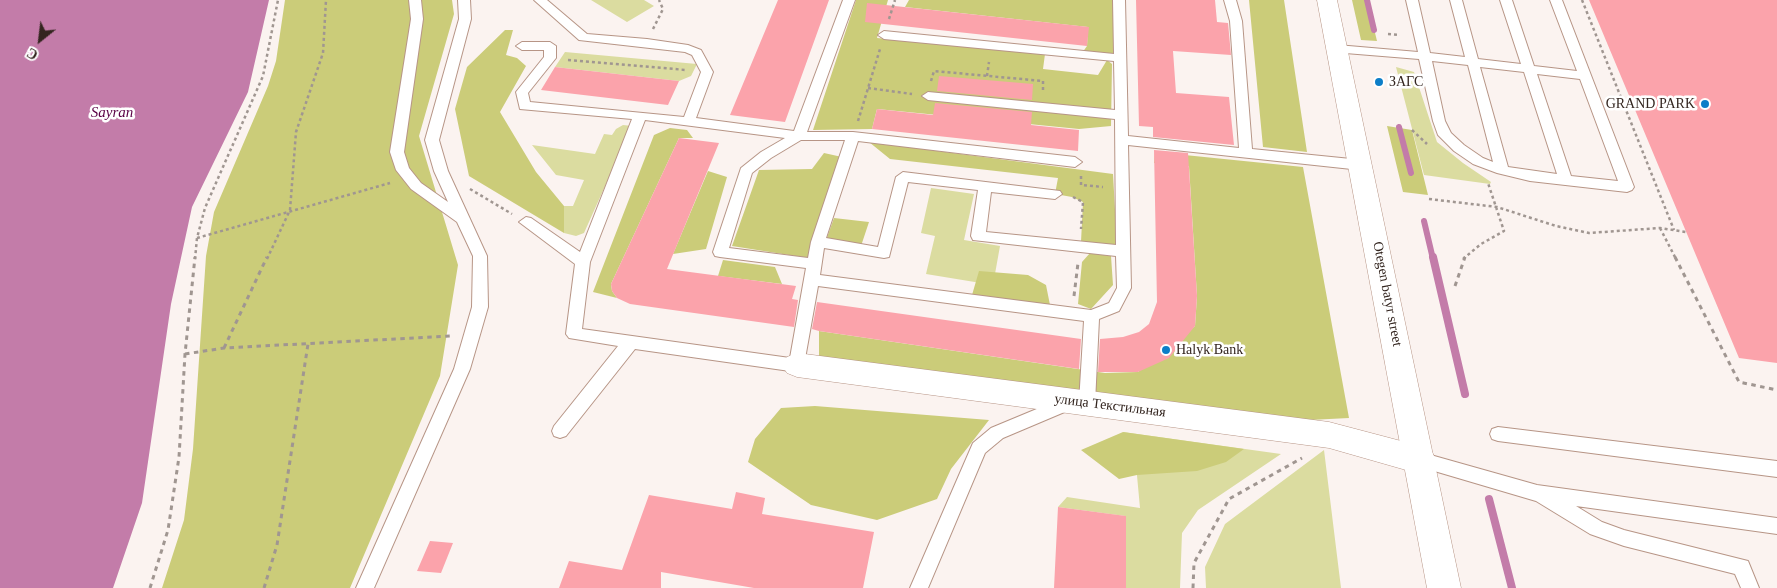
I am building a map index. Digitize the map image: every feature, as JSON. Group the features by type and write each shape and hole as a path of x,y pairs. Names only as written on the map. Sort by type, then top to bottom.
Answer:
{"main road":[{"name":"Otegen batyr street","path":"1326,0 1361,165 1444,588"},
{"name":"улица Текстильная","path":"797,365 1329,435 1420,460"}],"lane":[{"path":"415,0 416,19 397,152 403,170 416,186 462,219"},
{"path":"365,588 462,369 480,307 480,256 441,172 432,140 465,19 464,0"},
{"path":"540,0 583,37 618,42 646,43 688,49 698,53 707,72 689,121"},
{"path":"815,264 720,252 746,171 766,155 799,136 849,0"},
{"path":"813,280 1092,316 1114,307 1124,288 1119,0"},
{"path":"1230,0 1236,20 1246,153"},
{"path":"1412,0 1439,121 1445,136 1478,161 1502,170 1627,188 1556,0"},
{"path":"1456,0 1502,170"},
{"path":"1506,0 1566,180"},
{"path":"884,35 1120,58"},
{"path":"522,46 550,46 550,58 522,92 524,106 640,115 799,136 853,136 1075,162"},
{"path":"1337,49 1424,56 1585,76"},
{"path":"928,96 1120,115"},
{"path":"640,115 583,262 574,334 797,365 818,242 853,136"},
{"path":"1120,140 1361,165"},
{"path":"818,242 884,252 903,177 1055,194"},
{"path":"985,186 978,236 1123,251"},
{"path":"526,222 583,262"},
{"path":"919,588 980,448 997,433 1079,402 1092,316"},
{"path":"560,431 630,342"},
{"path":"1498,434 1777,469"},
{"path":"1420,460 1537,493 1777,526"},
{"path":"1537,493 1596,528 1624,538 1742,567 1750,588"}],"path":[{"path":"150,588 168,530 180,457 185,354 197,238 205,208 263,76 278,0"},
{"path":"224,348 290,210 296,132 323,53 326,0"},
{"path":"646,43 663,9 659,0"},
{"path":"853,136 895,0"},
{"path":"1582,0 1674,230"},
{"path":"550,58 707,72"},
{"path":"868,88 928,96 934,71 1044,80 1041,107"},
{"path":"1412,130 1432,149"},
{"path":"1075,162 1082,162 1081,185 1122,188"},
{"path":"441,172 526,222"},
{"path":"197,238 290,210 410,178"},
{"path":"1454,286 1463,259 1481,244 1504,230 1490,184 1482,180"},
{"path":"1429,199 1497,208 1556,226 1590,233 1660,228 1686,232"},
{"path":"1660,228 1739,382 1777,390"},
{"path":"185,354 224,348 472,335"},
{"path":"264,588 277,545 308,344"},
{"path":"1193,588 1194,563 1229,498 1304,457 1329,435"}],"green space":[{"path":"591,0 644,0 654,6 627,22"},
{"path":"565,52 697,64 691,76 679,81 555,67"},
{"path":"1396,67 1414,72 1437,142 1491,182 1490,184 1424,175"},
{"path":"623,125 632,126 584,233 576,236 564,233 564,206 573,206 584,180 556,175 532,145 595,154 604,134 612,135 616,129"},
{"path":"931,188 974,194 964,240 1000,246 993,285 926,274 935,236 921,233"},
{"path":"1123,432 1281,454 1198,510 1182,533 1180,588 1126,588 1125,516 1058,507 1067,497 1140,508 1134,443"},
{"path":"1324,450 1341,588 1206,588 1205,567 1225,524"}],"shaded area":[{"path":"285,0 452,0 454,14 419,136 458,265 440,376 350,588 162,588 184,520 193,449 206,256 214,212 268,86 276,61"},
{"path":"856,0 888,0 877,38 1045,54 1043,69 1098,75 1107,60 1112,64 1111,126 1079,129 877,109 872,129 813,130"},
{"path":"909,0 1114,0 1114,56 1082,53 1087,46 1088,27 905,7"},
{"path":"1249,0 1284,0 1307,152 1263,147"},
{"path":"1352,0 1367,0 1377,41 1361,40"},
{"path":"505,30 513,30 506,55 517,58 526,66 500,112 536,172 564,206 564,233 469,176 455,109 467,67"},
{"path":"1387,126 1412,130 1428,195 1403,192"},
{"path":"670,128 687,130 693,138 679,138 611,284 612,291 617,298 593,292 654,135"},
{"path":"869,142 1113,174 1117,245 1081,242 1083,202 1072,197 1055,194 1058,178 890,159"},
{"path":"1155,152 1303,167 1349,418 1290,421 819,357 819,331 1105,373 1138,372 1195,326 1197,296 1189,166 1154,163"},
{"path":"824,153 842,157 808,258 732,246 759,170 812,169"},
{"path":"708,171 727,177 706,249 673,254"},
{"path":"834,218 869,222 860,249 825,243"},
{"path":"1090,253 1111,256 1113,285 1091,309 1078,304 1082,262"},
{"path":"723,260 775,267 782,284 718,276"},
{"path":"979,271 1028,275 1046,285 1050,305 972,295"},
{"path":"815,406 989,420 951,469 937,499 877,520 811,505 748,462 755,439 781,408"},
{"path":"1123,432 1244,449 1226,462 1197,471 1137,475 1119,479 1081,450"}],"water":[{"name":"Sayran","path":"0,0 269,0 248,92 192,207 171,304 142,503 113,588 0,588"}],"building":[{"path":"778,0 829,0 785,122 730,115"},
{"path":"1136,0 1215,0 1217,22 1228,23 1231,55 1173,51 1176,93 1229,97 1234,145 1153,137 1153,127 1139,126"},
{"name":"GRAND PARK","path":"1589,0 1777,0 1777,363 1739,358"},
{"path":"867,3 1089,27 1087,46 865,22"},
{"path":"555,67 679,81 668,105 541,90"},
{"path":"939,76 1033,84 1032,100 937,91"},
{"path":"935,103 1032,112 1031,125 1079,130 1078,151 872,129 877,109 933,115"},
{"path":"679,138 719,143 667,269 796,286 792,299 798,300 794,327 630,304 617,298 612,291 611,284"},
{"path":"1154,150 1188,153 1197,296 1195,326 1169,358 1138,372 1098,372 1100,339 1123,337 1139,332 1149,324 1157,302"},
{"path":"817,302 1081,339 1079,369 819,331 812,329"},
{"path":"736,492 765,498 762,514 874,532 863,588 754,588 661,572 661,588 559,588 569,561 622,570 649,495 732,509"},
{"path":"1058,507 1126,516 1126,588 1054,588"},
{"path":"430,541 453,543 441,573 417,571"}],"waterway":[{"path":"1367,0 1374,30"},
{"path":"1399,127 1411,173"},
{"path":"1424,221 1433,259"},
{"path":"1433,257 1465,394"},
{"path":"1489,499 1512,588"}],"place":[{"name":"ЗАГС","path":"1379,82"},
{"name":"GRAND PARK","path":"1705,104"},
{"name":"Halyk Bank","path":"1166,350"}]}
